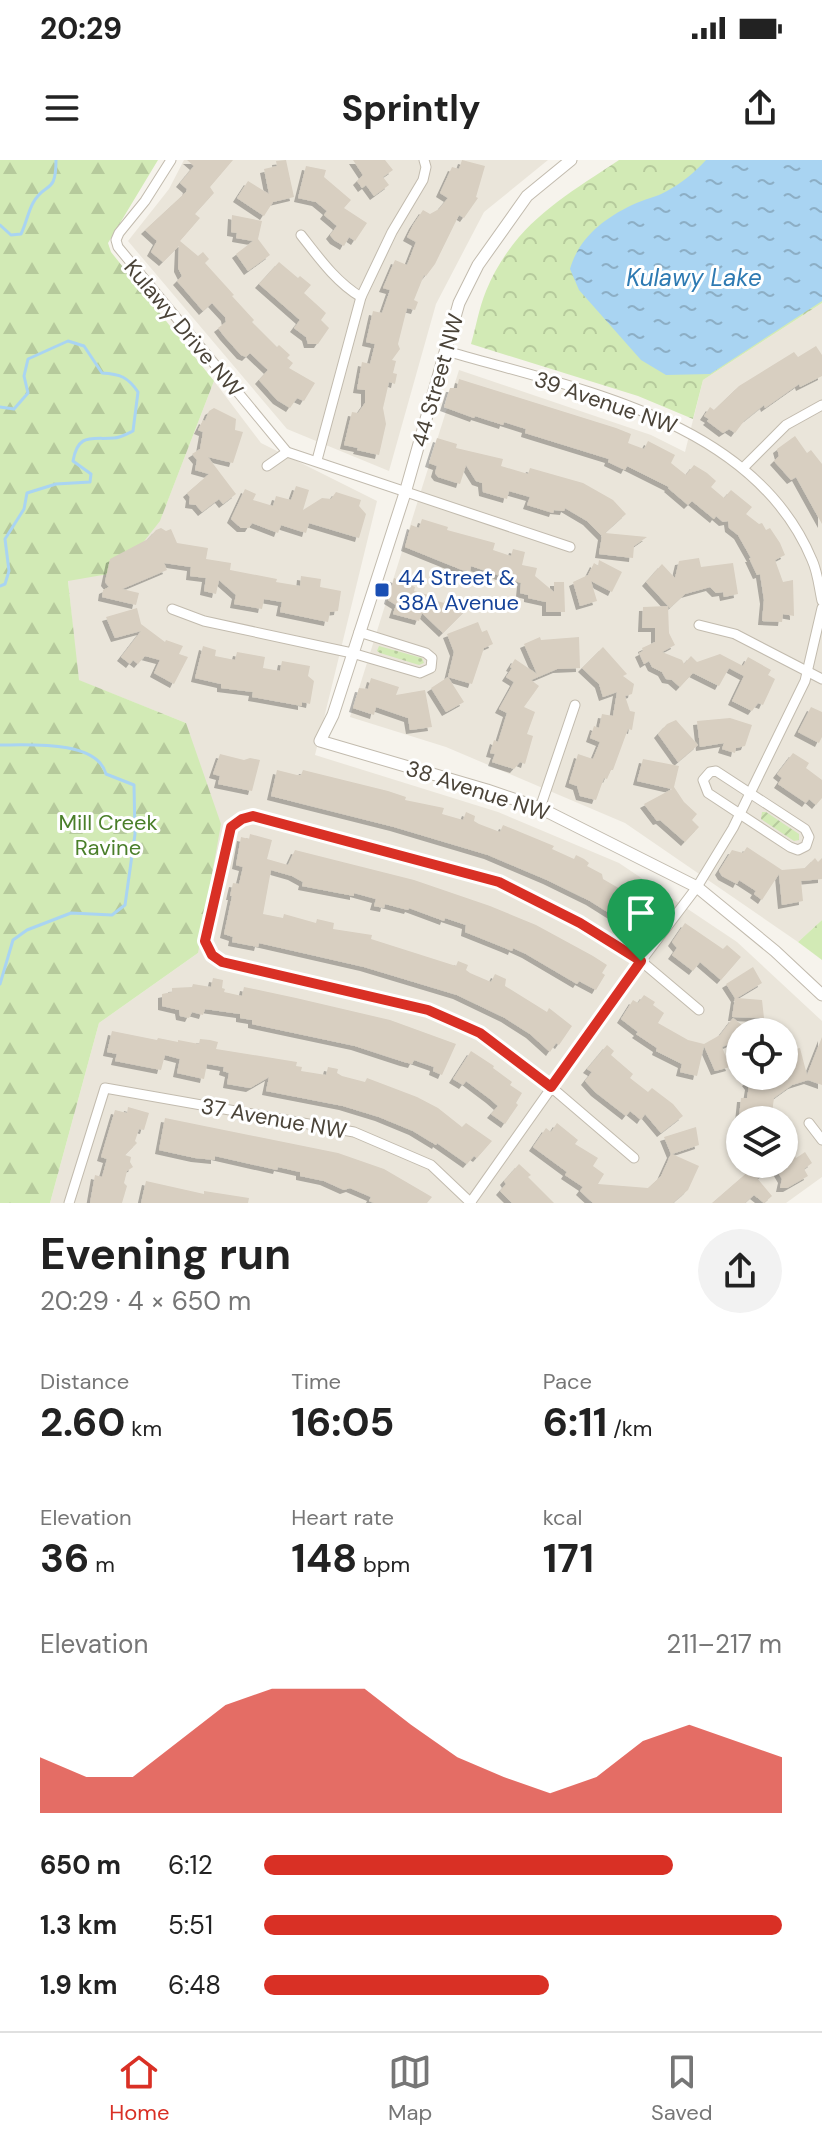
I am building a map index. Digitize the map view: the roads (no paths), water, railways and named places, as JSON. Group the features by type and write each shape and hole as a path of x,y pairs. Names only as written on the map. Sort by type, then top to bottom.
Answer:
{"street":[{"name":"Kulawy Drive NW","path":"171,160 145,201 119,233 116,240 118,247 287,452"},
{"path":"317,460 361,297 392,232 423,180 424,160"},
{"name":"44 Street NW","path":"320,741 333,715 405,493 459,303 478,265 527,196 571,160"},
{"path":"301,235 332,274 347,289 361,297"},
{"name":"39 Avenue NW","path":"446,351 593,394 683,429 744,467 785,512 800,534 814,563 822,601"},
{"path":"744,467 786,425 822,405"},
{"path":"267,466 287,452 317,460 405,493 570,547"},
{"path":"470,1203 697,887 752,795 807,672 822,608"},
{"path":"172,609 204,621 352,653 420,673 427,672 432,664 432,658 426,653 359,632"},
{"path":"699,625 735,634 822,679"},
{"path":"540,808 575,705"},
{"name":"38 Avenue NW","path":"320,741 474,785 540,808 697,887 775,951 822,995"},
{"path":"713,771 719,772 752,795 805,829 809,837 806,846 798,850 790,847 740,815 708,793 703,786 705,777 713,771"},
{"path":"634,1158 551,1087 480,1033 428,1010 222,962 212,955 205,941 231,827 253,816 499,882 580,923 641,961 699,1010"},
{"name":"37 Avenue NW","path":"69,1203 105,1088 354,1132 431,1165 470,1203"},
{"path":"809,1123 822,1140"}],"water":[{"name":"Kulawy Lake","path":"706,160 822,160 822,301 710,374 666,375 641,360 579,290 570,269 579,248 602,223 632,205 673,188"}],"waterway":[{"path":"0,225 11,235 21,234 37,196 52,184 56,160"},
{"path":"0,407 14,409 28,393 24,376 28,359 68,341 84,346 102,373 123,377 138,392 133,431 116,438 87,439 78,445 73,461 91,474 90,482 56,484 27,493 24,509 5,539 9,571 5,584 0,586"},
{"path":"0,745 44,745 90,755 100,763 106,774 134,785 135,834 125,905 112,915 71,913 27,930 13,940 0,984"}],"place":[{"name":"44 Street & 38A Avenue","path":"382,590"}],"park label":[{"name":"Mill Creek Ravine","path":"108,834"}]}
